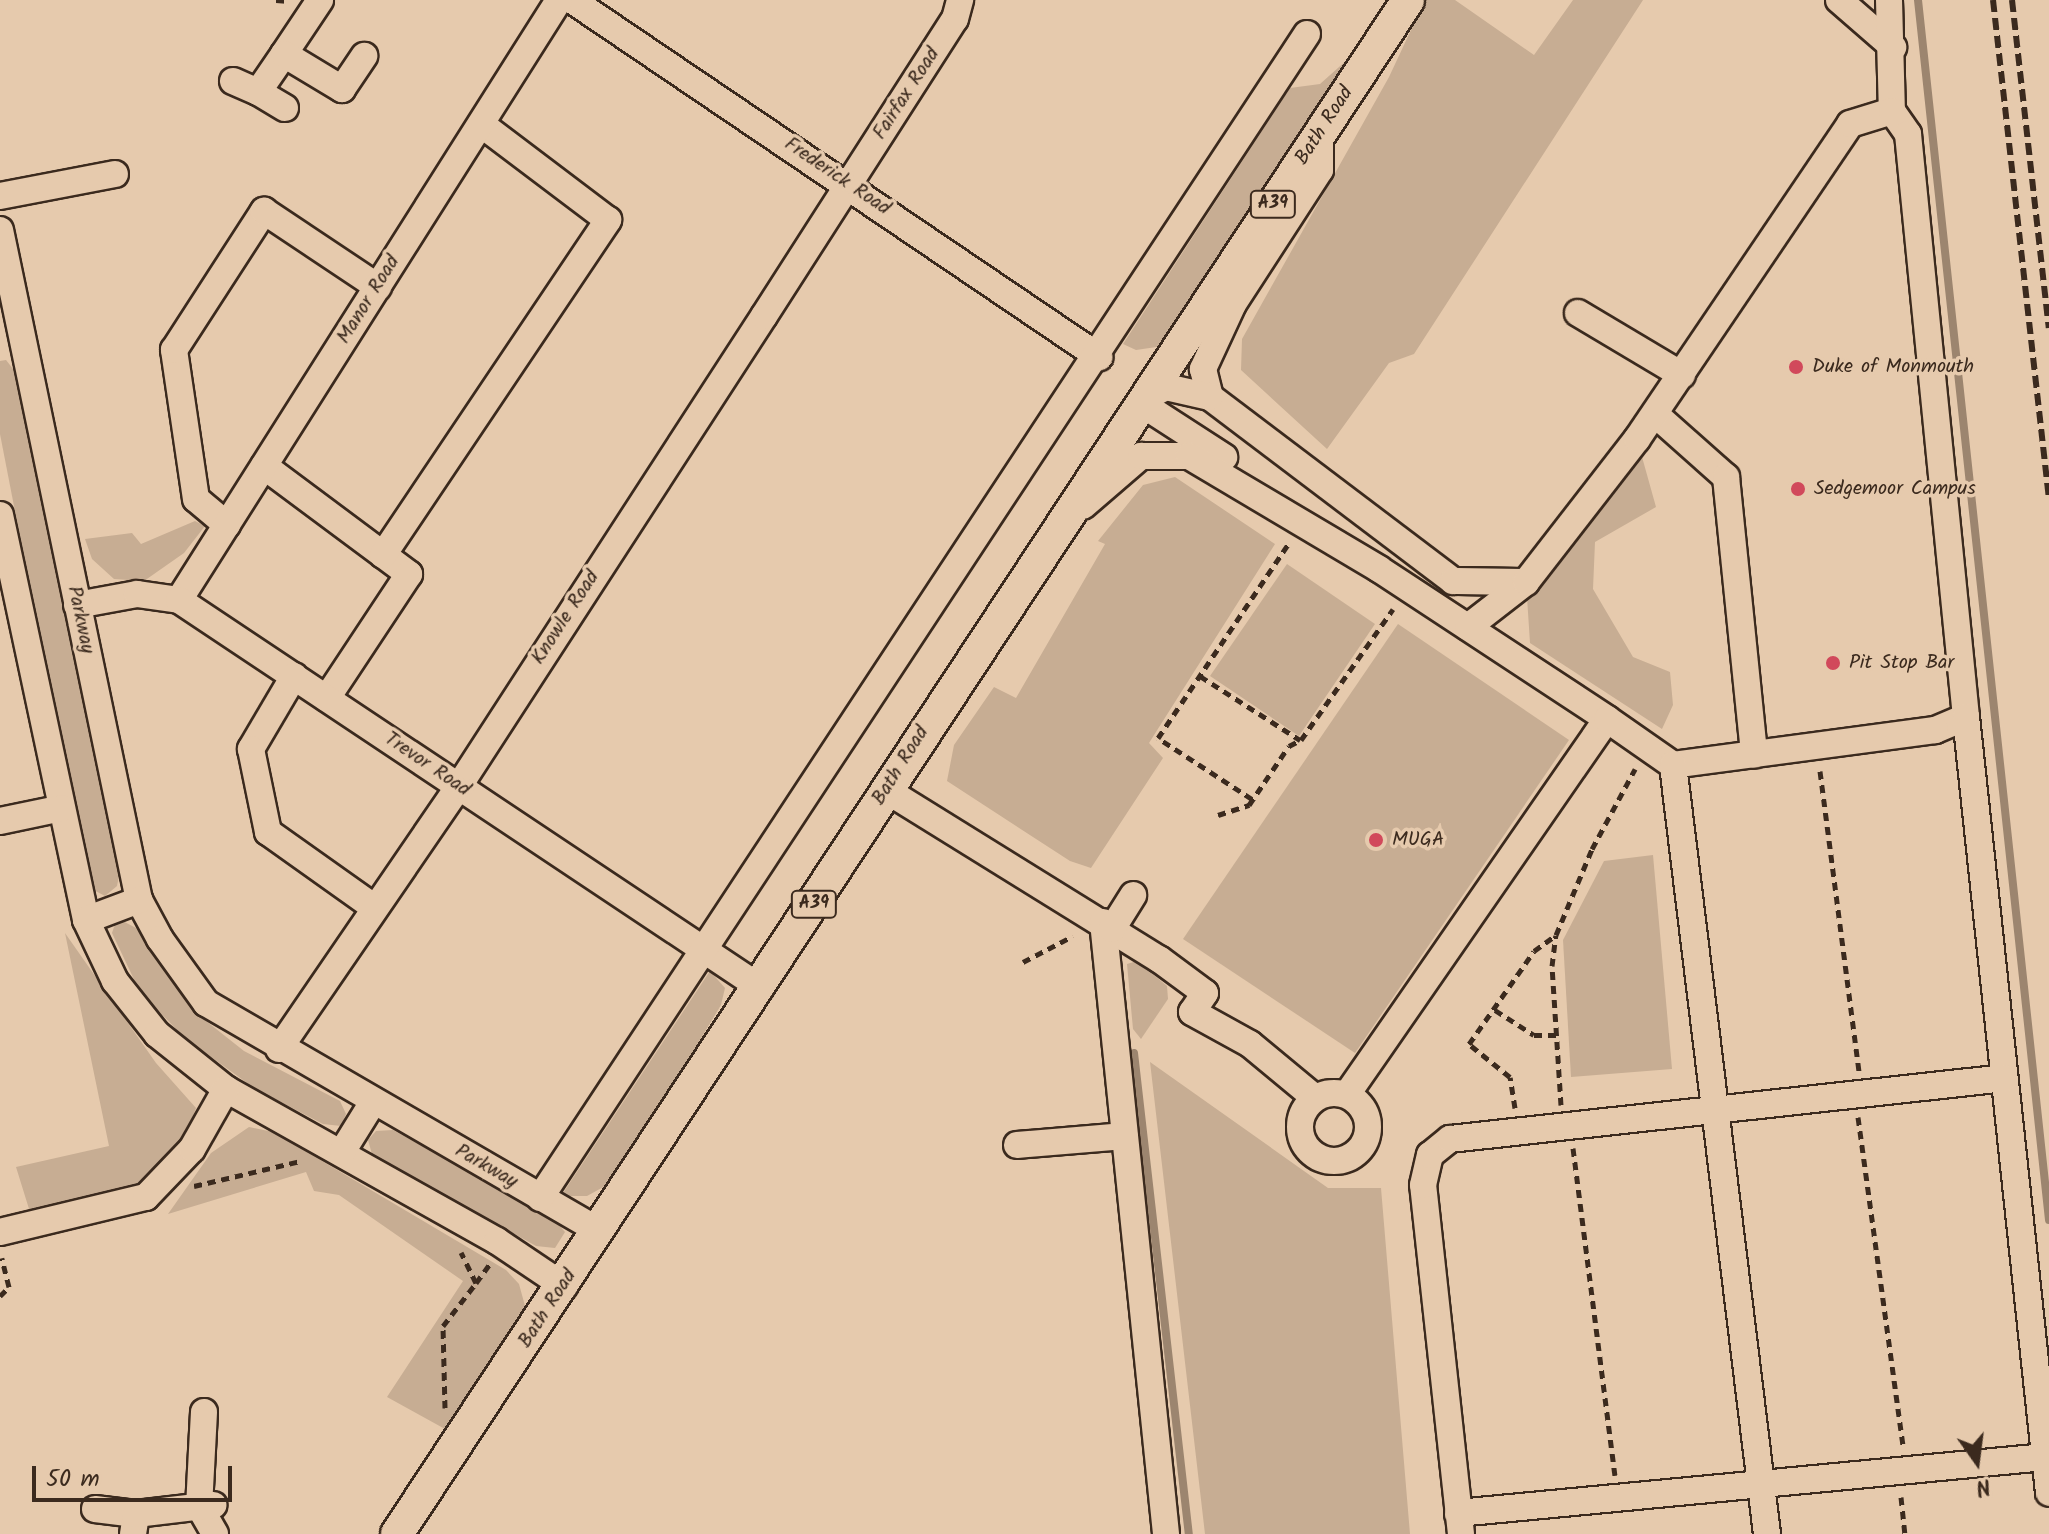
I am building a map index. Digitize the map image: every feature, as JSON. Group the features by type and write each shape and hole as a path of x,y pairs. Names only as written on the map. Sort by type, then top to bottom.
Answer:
{"main road":[{"name":"Bath Road","path":"397,1534 761,988 886,790 1408,0"}],"street":[{"path":"258,92 320,0"},
{"name":"Manor Road","path":"179,600 559,0"},
{"name":"Frederick Road","path":"572,0 1099,357"},
{"name":"Fairfax Road","path":"849,185 955,19 960,0"},
{"path":"1839,0 1893,47"},
{"path":"1889,0 1893,47 1892,111 1908,134 1966,717 2049,1493"},
{"path":"540,1198 705,955 1099,357 1307,34"},
{"path":"284,54 342,89 364,56"},
{"path":"233,81 285,108"},
{"path":"1468,627 1526,582 1655,414 1850,124 1892,111"},
{"path":"383,555 608,220 481,124"},
{"path":"1210,397 1203,369 1233,304 1320,170 1320,134"},
{"path":"0,196 115,174"},
{"name":"Knowle Road","path":"279,1049 459,786 849,185"},
{"path":"227,525 196,499 174,350 264,211 378,287"},
{"name":"Parkway","path":"0,230 10,342 77,605 139,900 206,1003 279,1049 599,1231"},
{"path":"1578,313 1682,375"},
{"path":"1333,542 1314,515 1144,401 1166,387 1210,397 1453,581 1526,582"},
{"path":"1655,414 1726,477 1754,755"},
{"path":"1063,522 1141,456 1189,456 1468,627 1673,765 1935,730 1966,717"},
{"path":"264,466 409,574 327,698"},
{"path":"1336,492 1349,520 1466,610 1468,627"},
{"path":"0,515 86,920 115,981 157,1034 226,1089 439,1208 564,1286"},
{"name":"Trevor Road","path":"77,605 137,594 179,600 459,786 705,955 761,988"},
{"path":"294,676 251,749 268,832 375,908"},
{"path":"1347,1095 1607,719"},
{"path":"1673,765 1767,1534"},
{"path":"886,790 1107,926 1205,993 1192,1012 1250,1044 1314,1097 1347,1095 1364,1109 1368,1131 1358,1151 1337,1160 1315,1154 1302,1136 1303,1114 1314,1097"},
{"path":"0,821 62,808"},
{"path":"1133,895 1107,926 1166,1534"},
{"path":"86,920 139,900"},
{"path":"2005,1078 1450,1139 1430,1155 1423,1185 1459,1524 1618,1499 2045,1457"},
{"path":"0,1232 146,1197 192,1149 226,1089"},
{"path":"342,1152 373,1102"},
{"path":"1017,1145 1125,1136"},
{"path":"204,1412 206,1505 215,1534"},
{"path":"95,1509 134,1524 206,1505"}],"path":[{"path":"1252,799 1158,738 1292,540"},
{"path":"1218,815 1252,799 1289,746 1301,740 1393,609"},
{"path":"1200,676 1301,740"},
{"path":"1817,746 1902,1472 1905,1534"},
{"path":"1618,1499 1566,1128 1552,966 1556,935 1592,849 1647,747"},
{"path":"1023,962 1107,926"},
{"path":"1519,1133 1510,1077 1469,1044 1534,951 1556,935"},
{"path":"1495,1010 1534,1035 1556,1035"},
{"path":"146,1197 342,1152"},
{"path":"439,1208 476,1283 443,1326 445,1414"},
{"path":"0,1251 9,1287 0,1296"}],"shaded area":[{"path":"1425,0 1455,0 1534,55 1573,0 1643,0 1414,354 1389,363 1327,449 1241,370 1242,339 1389,77"},
{"path":"1348,59 1163,346 1136,350 1123,344 1290,88 1320,84"},
{"path":"6,360 17,374 119,876 117,886 105,896 88,887 0,434 0,361"},
{"path":"1637,439 1656,507 1595,542 1593,589 1633,657 1670,672 1673,705 1662,729 1530,643 1526,582"},
{"path":"1175,477 1275,544 1149,743 1163,758 1091,868 1070,861 947,781 954,745 994,687 1016,698 1105,544 1098,541 1143,485"},
{"path":"195,521 205,526 184,553 144,581 114,579 92,559 85,539 132,533 141,544"},
{"path":"1287,564 1375,624 1299,736 1210,676"},
{"name":"MUGA","path":"1398,624 1569,740 1355,1053 1183,939"},
{"path":"1653,855 1672,1069 1571,1077 1563,940 1604,861"},
{"path":"117,918 136,928 201,1017 244,1051 340,1101 346,1114 341,1126 323,1124 254,1088 185,1038 140,992 112,933"},
{"path":"65,933 156,1063 196,1108 180,1150 148,1184 34,1225 16,1167 109,1146"},
{"path":"1137,961 1167,986 1168,999 1141,1039 1133,1029 1127,964"},
{"path":"710,971 725,988 721,1005 616,1180 587,1196 561,1196"},
{"path":"1150,1062 1328,1188 1381,1188 1410,1534 1205,1534"},
{"path":"249,1127 273,1132 506,1270 519,1284 525,1306 445,1429 387,1397 463,1281 339,1195 314,1191 306,1172 168,1214 211,1153"},
{"path":"393,1130 553,1218 565,1232 555,1248 536,1246 372,1154 368,1140 376,1131"}],"waterway":[{"path":"1918,0 2049,1220"},
{"path":"1134,1053 1189,1534"}],"railway":[{"path":"1993,0 2049,496"},
{"path":"2012,0 2049,328"}],"place":[{"name":"Duke of Monmouth","path":"1796,367"},
{"name":"Sedgemoor Campus","path":"1798,489"},
{"name":"Pit Stop Bar","path":"1833,663"},
{"name":"MUGA","path":"1376,840"}]}
